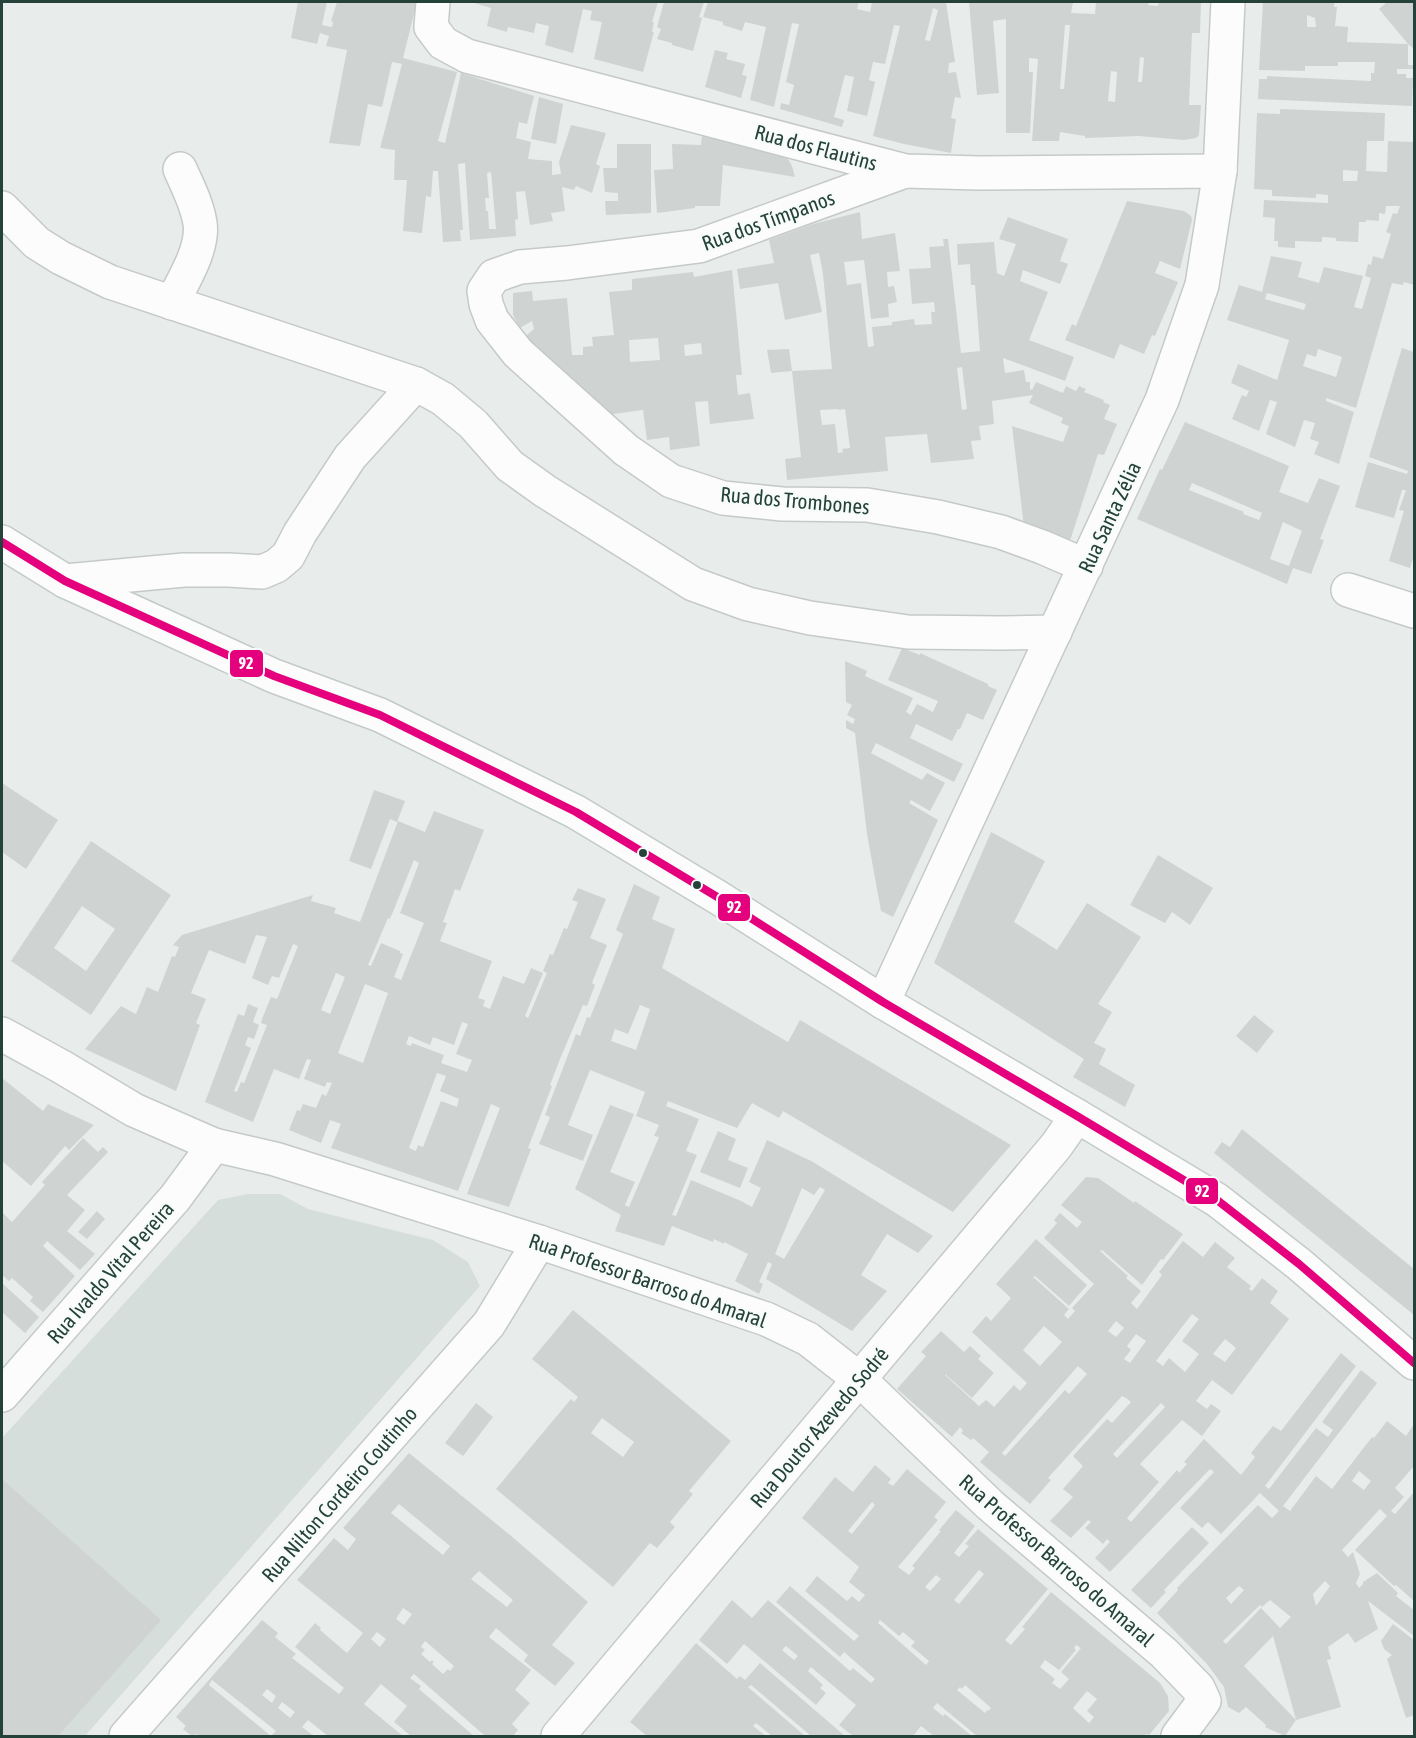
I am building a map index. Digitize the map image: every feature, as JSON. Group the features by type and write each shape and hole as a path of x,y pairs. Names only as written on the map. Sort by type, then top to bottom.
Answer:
{"street":[{"name":"Rua Santa Zélia","path":"883,1002 1162,400 1202,285 1220,171 1228,2"},
{"name":"Rua dos Flautins","path":"432,14 443,43 467,56 905,171 990,173 1220,171"},
{"path":"172,303 195,254 200,225 196,207 180,169"},
{"name":"Rua dos Tímpanos","path":"520,267 699,246 905,171"},
{"path":"2,208 37,243 61,258 110,282 416,384 443,399 473,424 510,466 536,485 693,584 748,604 810,618 908,632 1055,632"},
{"name":"Rua dos Trombones","path":"520,267 494,276 483,291 492,320 518,353 563,395 626,450 672,481 723,498 782,504 867,505 938,517 1001,532 1086,566"},
{"path":"65,581 184,570 262,572 276,566 288,556 300,533 350,457 416,384"},
{"path":"2,542 65,581 274,676 380,715 566,807 719,898 883,1002 1216,1200 1299,1264 1414,1363"},
{"path":"1348,590 1414,611"},
{"name":"Rua Professor Barroso do Amaral","path":"2,1034 134,1110 214,1145 275,1159 539,1242 766,1319 808,1339 859,1379 990,1505 1164,1653 1198,1688 1204,1701 1178,1737"},
{"name":"Rua Doutor Azevedo Sodré","path":"558,1737 1056,1146 1077,1116"},
{"name":"Rua Ivaldo Vital Pereira","path":"2,1395 175,1197 214,1145"},
{"name":"Rua Nilton Cordeiro Coutinho","path":"126,1737 489,1323 539,1242"}],"shaded area":[{"path":"248,1194 280,1194 308,1209 433,1240 468,1262 480,1286 85,1736 2,1736 2,1438 218,1200"}],"building":[{"path":"298,2 327,2 322,25 332,27 333,22 331,21 337,2 417,2 403,58 457,72 438,141 445,143 461,73 534,96 527,124 519,122 516,138 531,142 528,159 552,161 552,175 561,174 559,162 571,125 606,133 596,164 600,166 592,193 576,186 574,190 562,187 565,211 551,213 553,221 530,225 525,191 516,192 518,219 515,220 516,236 470,240 465,163 458,164 463,230 460,230 461,241 443,242 438,171 433,171 431,197 426,196 422,233 403,231 407,180 394,180 395,150 380,148 402,64 392,62 382,107 368,104 360,146 329,143 347,50 326,46 329,36 320,33 317,44 291,38","holes":["491,172 496,229 489,229 488,211 486,211 485,198 489,198 487,173"]},
{"path":"471,2 658,2 652,22 654,22 652,32 654,32 643,72 594,59 602,22 590,20 592,11 583,9 573,53 545,45 549,26 536,23 534,33 508,27 507,32 487,26 491,8"},
{"path":"664,2 704,2 693,51 657,39 661,29 657,27"},
{"path":"708,2 859,2 857,9 870,12 872,2 946,2 955,62 949,63 948,73 956,72 961,98 955,97 951,118 956,119 951,153 873,136 900,26 894,25 885,64 873,62 869,80 875,82 867,116 847,111 854,77 845,75 834,117 844,120 842,127 780,109 781,103 789,105 794,85 786,82 799,24 792,23 774,107 750,100 766,27 745,22 742,31 723,25 723,22 703,17","holes":["933,8 938,10 930,41 925,40"]},
{"path":"969,2 1073,2 1071,13 1095,14 1096,2 1149,2 1148,5 1158,6 1159,2 1201,2 1200,33 1192,33 1189,105 1201,105 1199,135 1196,138 1184,140 1139,136 1085,138 1085,136 1060,132 1059,141 1032,141 1038,59 1029,58 1029,72 1033,72 1030,133 1006,133 1006,19 993,21 999,93 977,95","holes":["1065,25 1070,25 1064,89 1060,89","1140,57 1144,58 1142,82 1138,82","1111,71 1117,72 1115,102 1108,101"]},
{"path":"1263,2 1334,2 1334,7 1337,7 1335,26 1348,27 1347,42 1408,44 1408,65 1414,65 1414,69 1397,69 1397,74 1406,74 1406,78 1413,78 1412,106 1258,99 1259,79 1267,79 1267,76 1371,81 1375,62 1338,62 1338,66 1305,66 1305,71 1259,70","holes":["1307,15 1315,18 1316,27 1307,27"]},
{"path":"1387,2 1414,2 1414,49 1379,9"},
{"path":"715,50 728,53 726,59 745,64 742,75 747,76 741,98 705,87"},
{"path":"539,97 563,104 556,144 531,139"},
{"path":"1280,109 1385,113 1384,141 1367,141 1366,171 1387,172 1388,141 1414,142 1414,285 1404,282 1403,285 1392,283 1356,408 1326,398 1326,401 1354,412 1339,464 1314,454 1319,442 1310,439 1315,423 1304,420 1295,447 1266,434 1277,402 1270,400 1259,431 1232,419 1242,395 1246,397 1249,391 1231,383 1238,364 1277,380 1289,340 1227,320 1239,285 1262,292 1271,256 1302,262 1298,277 1319,283 1324,267 1363,276 1354,307 1362,309 1371,278 1365,276 1368,264 1371,265 1373,256 1383,259 1391,234 1386,232 1393,213 1397,214 1400,206 1386,206 1385,214 1379,213 1379,221 1359,222 1358,242 1336,241 1336,238 1322,237 1322,242 1295,241 1295,248 1278,247 1278,241 1274,241 1275,218 1263,217 1264,200 1328,203 1328,195 1316,194 1316,198 1272,196 1272,190 1254,189 1257,113 1280,114","holes":["1343,170 1358,171 1357,181 1343,181","1267,293 1306,304 1304,310 1265,299","1318,349 1342,357 1336,377 1303,366 1307,354 1316,357"]},
{"path":"702,136 787,157 795,177 723,165 720,206 695,206 695,208 657,213 654,170 673,169 672,144 701,145"},
{"path":"617,144 651,144 651,213 606,215 605,201 618,201 618,193 605,192 603,168 617,168"},
{"path":"1127,201 1184,211 1191,216 1192,220 1180,269 1160,261 1155,273 1178,282 1155,336 1152,335 1144,354 1120,344 1114,359 1065,340 1072,324 1076,326"},
{"path":"860,212 862,239 895,233 900,271 887,272 888,287 894,286 897,302 888,304 889,317 871,319 864,260 844,262 847,285 861,283 868,347 874,346 872,327 914,319 915,325 932,324 931,312 935,312 934,302 912,304 909,269 931,268 929,247 944,246 943,239 948,239 961,353 980,351 975,285 971,285 970,264 958,265 957,244 994,242 997,273 1004,276 1016,244 999,239 1008,217 1068,239 1060,261 1068,264 1060,284 1023,270 1020,281 1048,292 1029,340 1074,357 1065,381 1003,358 1005,373 1024,370 1026,382 1030,382 1032,390 1036,382 1063,393 1066,386 1076,391 1079,386 1086,389 1084,392 1110,405 1104,419 1117,424 1104,455 1098,454 1069,544 1024,527 1012,426 1063,442 1069,426 1061,423 1063,418 1029,403 1033,395 992,401 994,424 979,426 981,440 971,441 974,459 931,463 927,434 885,437 888,471 787,480 785,459 801,457 792,371 832,369 823,274 819,253 810,255 822,312 785,320 778,283 740,289 737,269 774,263 769,240 813,224","holes":["962,367 967,409 962,410 957,368","845,409 850,448 842,449 843,452 838,453 835,424 822,425 820,410"]},
{"path":"732,270 742,375 736,375 738,395 750,393 754,419 710,424 708,401 695,402 700,446 670,450 669,437 647,440 643,410 606,415 539,353 526,336 534,329 532,321 520,328 513,315 513,293 532,291 533,301 567,298 572,355 583,355 583,347 593,346 592,337 614,335 609,292 632,290 632,279 693,272 694,277","holes":["658,338 660,360 630,362 629,340","701,343 702,354 685,356 684,345"]},
{"path":"1402,348 1414,352 1414,555 1410,568 1389,561 1404,511 1399,510 1406,490 1402,490 1394,518 1355,507 1368,462 1407,474 1408,471 1369,457"},
{"path":"789,349 792,371 771,373 767,350"},
{"path":"1185,422 1289,466 1279,492 1308,503 1319,478 1340,486 1320,539 1324,540 1311,574 1293,568 1287,584 1137,519 1160,469 1162,470","holes":["1192,483 1262,513 1259,520 1189,490","1283,522 1302,531 1289,566 1270,559"]},
{"path":"902,648 920,655 920,653 997,690 983,720 967,713 952,741 916,724 910,738 963,764 954,782 876,743 871,753 922,780 927,773 945,783 930,811 911,800 909,803 938,820 893,917 881,911 867,834 855,733 846,728 846,720 853,724 855,719 847,715 852,705 846,702 845,661 867,671 865,676 913,698 906,712 911,715 917,704 933,712 938,701 888,680"},
{"path":"2,783 58,820 26,869 2,852"},
{"path":"374,790 405,801 397,822 390,819 371,869 349,861"},
{"path":"434,811 484,830 460,891 455,889 443,922 447,923 440,941 492,961 478,998 485,1000 483,1006 490,1009 503,976 524,984 531,968 543,973 525,1016 528,1018 547,973 543,971 550,954 553,955 564,928 567,929 578,902 572,900 578,888 606,899 590,938 607,945 592,983 595,985 587,1006 583,1005 560,1059 528,1148 531,1149 509,1207 467,1194 500,1108 491,1104 458,1191 331,1148 341,1124 330,1120 321,1143 289,1130 297,1110 300,1111 303,1104 316,1108 322,1094 326,1096 332,1083 327,1082 325,1087 304,1079 311,1060 307,1059 299,1079 274,1069 253,1122 205,1102 238,1014 244,1016 248,1004 258,1008 253,1022 259,1025 254,1039 248,1037 245,1045 251,1048 234,1091 237,1092 241,1082 244,1083 267,1025 261,1023 262,1019 271,997 277,999 298,946 293,944 279,978 272,976 268,985 252,978 267,937 256,935 245,964 209,950 191,993 206,999 196,1023 200,1025 176,1091 85,1049 121,1006 136,1014 147,987 158,992 172,956 175,957 179,947 173,945 182,935 313,895 311,901 336,908 334,913 360,922 398,821 425,832","holes":["414,860 419,863 400,913 424,923 401,980 394,977 403,954 400,951 381,943 371,966 368,965 388,918 390,919","336,973 345,977 330,1014 321,1010","365,984 388,993 363,1063 338,1053","462,1022 468,1024 456,1054 472,1060 467,1072 441,1063 444,1055 412,1043 411,1046 406,1044 409,1036 430,1045 433,1037 454,1045","437,1073 446,1076 440,1091 459,1099 457,1107 441,1101 423,1147 418,1145 416,1151 409,1148"]},
{"path":"991,832 1045,861 1014,922 1057,950 1087,903 1141,937 1098,1004 1112,1012 1094,1043 1106,1049 1099,1064 1135,1085 1125,1107 1073,1077 1084,1059 934,963"},
{"path":"91,841 171,895 91,1015 11,961","holes":["82,906 115,929 86,971 54,948"]},
{"path":"1158,855 1213,888 1190,925 1172,912 1165,923 1130,905"},
{"path":"634,884 660,897 652,919 675,929 662,968 788,1042 800,1020 1011,1145 953,1212 783,1111 779,1118 752,1103 737,1128 668,1101 666,1106 699,1119 686,1151 697,1155 672,1215 676,1216 691,1180 752,1207 761,1188 749,1182 767,1140 813,1162 933,1236 918,1253 887,1234 861,1275 887,1291 852,1331 766,1279 772,1264 768,1262 759,1282 763,1284 759,1294 735,1281 748,1254 724,1242 724,1244 714,1239 713,1242 672,1226 664,1246 615,1231 621,1215 575,1189 610,1105 634,1114 610,1172 635,1182 625,1205 629,1207 659,1137 654,1136 659,1125 636,1116 645,1092 590,1070 568,1125 593,1135 583,1161 539,1144 550,1117 545,1115 576,1034 580,1036 587,1017 590,1018 623,934 616,930","holes":["640,1005 650,1009 636,1050 611,1041 615,1029 628,1034","820,1187 825,1190 784,1259 775,1254 802,1188 814,1195"]},
{"path":"1254,1015 1274,1031 1257,1053 1236,1036"},
{"path":"2,1078 43,1111 48,1104 94,1125 69,1150 65,1146 31,1186 2,1161"},
{"path":"1242,1129 1414,1269 1414,1315 1214,1153 1222,1142 1230,1147"},
{"path":"718,1131 736,1139 728,1160 748,1168 740,1188 700,1172"},
{"path":"83,1138 98,1152 103,1147 108,1152 67,1195 85,1210 67,1231 95,1254 80,1270 47,1241 43,1246 75,1276 43,1312 30,1301 33,1297 12,1278 9,1281 2,1275 2,1212 12,1222 45,1185 42,1182"},
{"path":"1086,1177 1098,1178 1183,1234 1142,1285 1102,1250 1100,1251 1141,1291 1131,1303 1137,1309 1162,1275 1159,1272 1183,1241 1203,1257 1215,1242 1235,1258 1227,1267 1251,1286 1249,1289 1252,1291 1262,1278 1278,1291 1270,1303 1289,1319 1232,1395 1212,1380 1196,1401 1207,1409 1211,1404 1221,1411 1202,1436 1182,1420 1140,1464 1159,1482 1127,1518 1131,1522 1177,1470 1179,1473 1187,1464 1184,1462 1204,1439 1241,1475 1255,1457 1251,1453 1273,1426 1281,1431 1341,1353 1356,1366 1265,1486 1269,1489 1316,1428 1328,1437 1333,1430 1322,1422 1361,1370 1377,1383 1283,1506 1290,1511 1316,1476 1332,1489 1387,1421 1406,1436 1414,1424 1414,1466 1395,1488 1404,1497 1391,1511 1395,1514 1414,1492 1414,1601 1355,1550 1387,1516 1380,1509 1342,1550 1348,1557 1353,1552 1360,1574 1356,1583 1359,1588 1363,1582 1377,1573 1398,1593 1396,1596 1414,1610 1414,1636 1368,1601 1378,1629 1355,1643 1348,1633 1328,1647 1331,1659 1327,1660 1341,1707 1296,1720 1285,1736 1265,1727 1266,1725 1246,1707 1239,1713 1228,1707 1224,1687 1207,1664 1157,1613 1178,1590 1177,1588 1258,1505 1272,1518 1279,1511 1260,1493 1221,1534 1208,1522 1202,1528 1180,1508 1214,1472 1210,1469 1110,1572 1095,1558 1110,1542 1107,1539 1103,1544 1085,1528 1091,1522 1088,1520 1071,1538 1050,1521 1073,1497 1063,1489 1083,1466 1073,1456 1107,1419 1112,1423 1131,1402 1122,1396 1048,1478 1051,1480 1030,1504 980,1462 989,1452 973,1438 971,1440 961,1433 963,1431 960,1427 952,1437 897,1389 926,1356 921,1352 941,1331 964,1352 970,1346 981,1356 978,1359 994,1373 972,1398 945,1374 979,1406 986,1400 994,1407 1014,1385 1020,1391 1027,1383 972,1332 986,1316 991,1321 1011,1298 996,1284 1036,1239 1087,1285 1069,1306 1035,1276 1033,1277 1069,1309 1064,1315 1068,1319 1075,1311 1072,1308 1094,1284 1044,1238 1057,1223 1054,1220 1060,1213 1077,1228 1082,1222 1061,1205","holes":["1192,1314 1199,1319 1182,1341 1199,1354 1185,1372 1169,1358 1163,1366 1156,1361","1116,1321 1124,1328 1116,1337 1108,1331","1044,1326 1062,1342 1040,1366 1023,1350","1136,1334 1146,1341 1130,1363 1124,1359 1131,1350 1127,1346","1225,1339 1236,1348 1225,1362 1213,1354","1078,1366 1087,1374 1069,1394 1065,1390 1005,1456 1002,1453","1161,1403 1165,1407 1117,1458 1113,1454","1359,1471 1371,1481 1364,1490 1352,1481","1325,1581 1330,1586 1316,1606 1313,1594","1239,1586 1244,1590 1231,1604 1226,1598","1270,1600 1291,1617 1280,1628 1261,1608 1226,1644 1223,1641 1260,1605 1262,1607","1273,1636 1296,1720 1244,1666"]},
{"path":"97,1211 105,1219 87,1239 78,1232"},
{"path":"2,1283 39,1317 25,1333 2,1312"},
{"path":"573,1310 731,1441 689,1491 693,1494 670,1522 675,1527 657,1548 650,1543 613,1587 496,1489 571,1399 574,1402 578,1397 532,1359","holes":["602,1418 634,1442 623,1457 591,1433"]},
{"path":"476,1403 493,1417 463,1456 445,1443"},
{"path":"409,1453 588,1602 552,1645 575,1663 555,1686 524,1661 528,1655 496,1628 489,1637 531,1670 515,1690 530,1703 512,1724 518,1730 513,1736 483,1736 414,1674 410,1678 421,1686 419,1689 474,1736 411,1736 394,1722 407,1706 381,1684 364,1704 403,1736 328,1736 308,1720 302,1727 314,1736 271,1736 199,1736 196,1734 192,1736 183,1729 186,1726 176,1717 262,1620 278,1633 275,1637 296,1654 292,1658 339,1694 344,1688 295,1647 315,1623 347,1653 363,1633 297,1580 334,1538 348,1550 356,1539 343,1528","holes":["399,1504 450,1546 443,1555 391,1513","479,1571 513,1600 507,1607 471,1579","403,1608 412,1614 404,1625 396,1619","377,1632 386,1639 380,1647 371,1639","425,1641 454,1666 443,1674 432,1664 434,1662 432,1660 430,1662 421,1654 425,1650 421,1647","212,1680 276,1731 271,1736 209,1685","267,1689 276,1696 272,1703 262,1695","282,1702 295,1712 290,1718 278,1708"]},
{"path":"875,1465 891,1479 888,1483 893,1486 907,1469 946,1502 934,1517 938,1520 898,1567 909,1575 915,1568 912,1566 956,1510 975,1526 954,1553 959,1557 969,1546 965,1544 978,1529 1048,1589 1005,1640 1011,1645 1025,1629 1022,1627 1051,1592 1160,1683 1168,1696 1169,1711 1149,1735 1144,1736 977,1736 937,1703 933,1708 943,1716 945,1714 972,1736 934,1736 921,1726 913,1736 853,1736 839,1725 856,1705 811,1667 808,1671 823,1685 820,1688 826,1693 816,1705 744,1644 727,1664 699,1640 732,1600 752,1618 768,1600 850,1671 853,1668 871,1683 875,1679 844,1652 840,1657 776,1602 790,1586 854,1641 859,1636 805,1591 817,1576 847,1601 852,1596 859,1602 865,1595 849,1582 859,1567 802,1518 835,1477 853,1492","holes":["872,1502 875,1505 852,1534 848,1531","979,1570 984,1574 959,1604 954,1600","936,1575 941,1579 930,1591 925,1587","880,1620 899,1636 903,1632 915,1642 911,1646 929,1661 926,1665 878,1623","1076,1645 1081,1648 1061,1672 1069,1679 1060,1689 1052,1683 1055,1679 1040,1667 1045,1660 1059,1670 1076,1650 1074,1648","786,1646 798,1656 794,1660 782,1650","965,1685 991,1708 985,1713 957,1690 960,1687 962,1689","1087,1691 1097,1699 1087,1711 1094,1717 1089,1723 1073,1708"]},
{"path":"3,1480 161,1620 58,1736 2,1736"},
{"path":"1192,1527 1209,1543 1164,1590 1166,1592 1151,1608 1131,1590"},
{"path":"1393,1624 1414,1640 1414,1715 1406,1718 1387,1659 1392,1655 1384,1649 1381,1641"},
{"path":"696,1643 737,1679 740,1676 745,1680 760,1663 845,1736 811,1736 751,1685 748,1687 805,1736 772,1736 756,1723 753,1726 766,1736 647,1736 630,1722"}],"transit line":[{"name":"92","path":"2,542 65,581 274,676 380,715 576,812 719,898 883,1002 1217,1200 1299,1264 1414,1363"}]}
